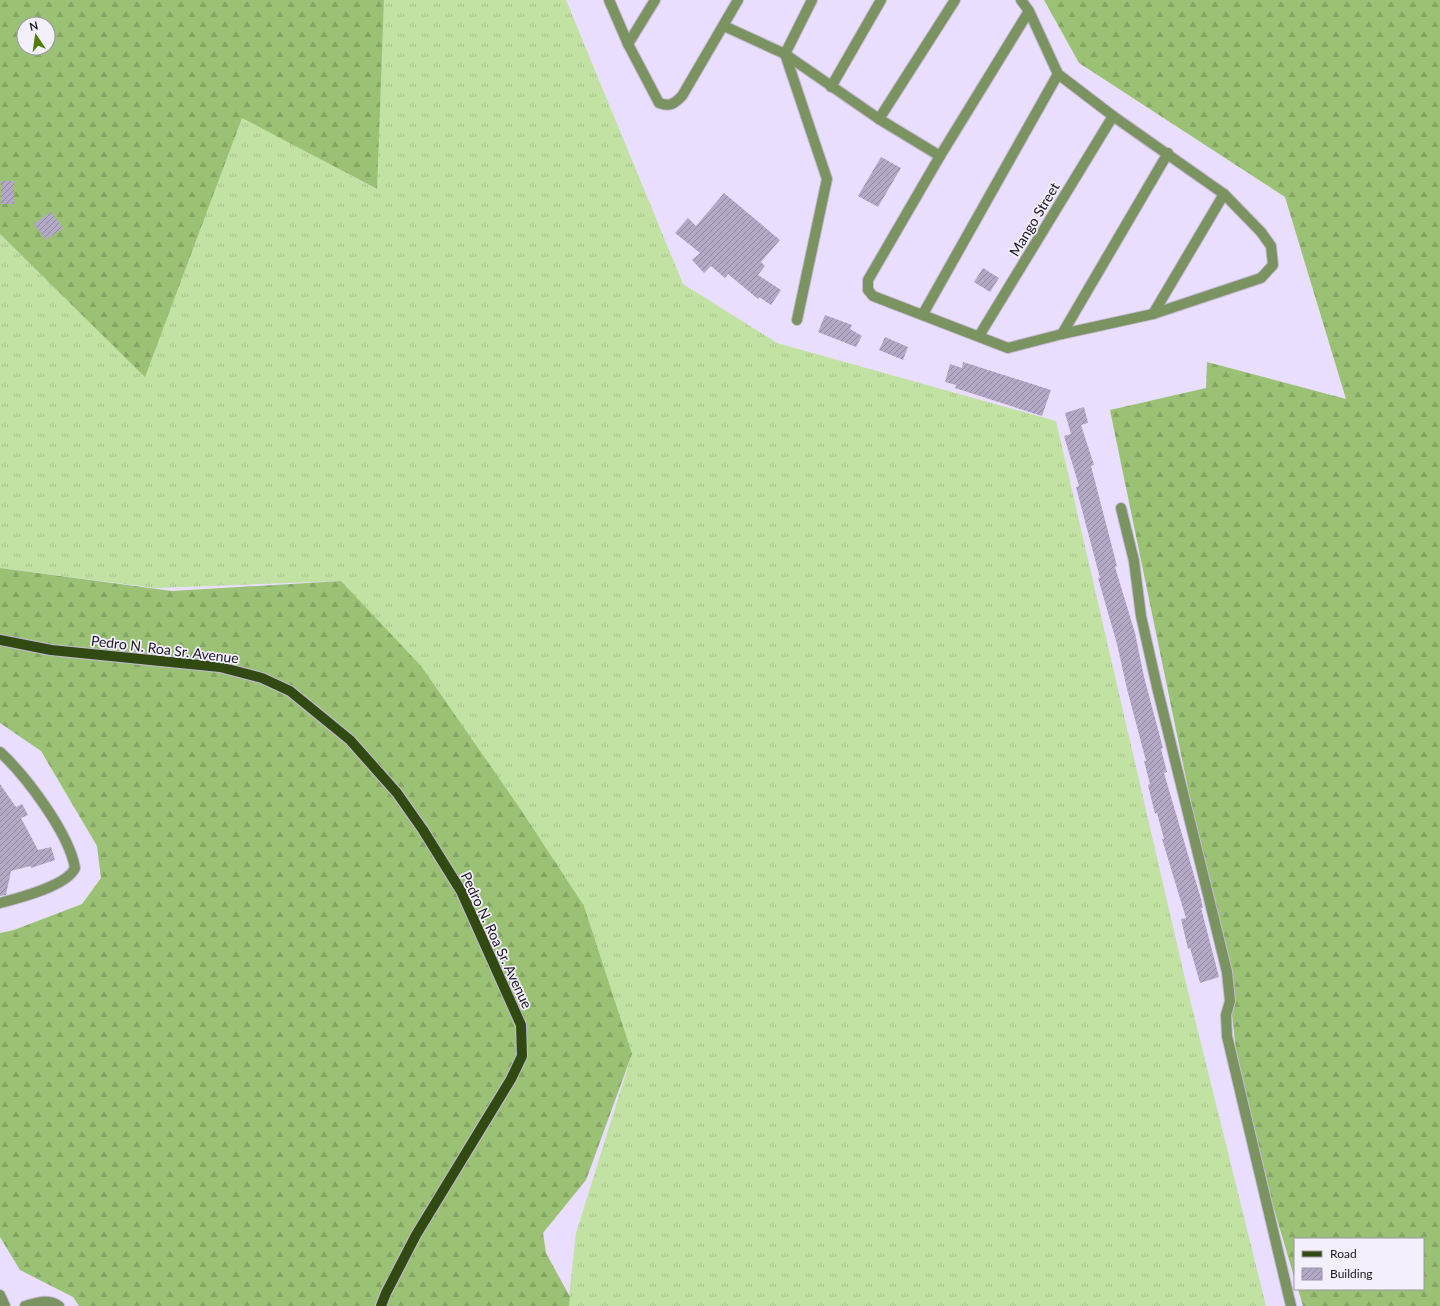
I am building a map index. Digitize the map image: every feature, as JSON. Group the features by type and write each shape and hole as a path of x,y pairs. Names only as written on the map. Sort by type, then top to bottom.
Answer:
{"main road":[{"name":"Pedro N. Roa Sr. Avenue","path":"0,640 51,650 220,667 262,678 290,691 350,740 397,793 423,830 460,891 522,1025 522,1056 512,1080 416,1235 386,1293 381,1306"}],"street":[{"path":"609,0 628,44 659,103 666,106 673,105 682,96 738,0"},
{"path":"628,44 655,0"},
{"path":"797,320 827,179 785,54 812,0"},
{"path":"832,87 881,0"},
{"path":"879,119 955,0"},
{"path":"1022,0 1029,11 1058,74 1113,116 1168,153 1224,194 1261,232 1271,246 1273,265 1261,278 1153,314 1062,334 1008,348 873,296 868,290 868,280 940,156 1029,11"},
{"path":"724,26 785,54 879,119 940,156"},
{"path":"923,314 1058,74"},
{"name":"Mango Street","path":"979,336 1113,116"},
{"path":"1062,334 1168,153"},
{"path":"1153,314 1224,194"},
{"path":"1121,508 1134,561 1141,616 1157,688 1227,972 1230,1001 1226,1015 1227,1036 1291,1306"},
{"path":"0,752 36,792 63,837 76,868 72,875 60,883 1,900"},
{"path":"0,1295 6,1306"},
{"path":"25,1306 44,1301 57,1305"}],"green space":[{"path":"0,0 384,0 377,189 242,118 145,377 0,234"},
{"path":"384,0 566,0 683,284 777,343 1056,421 1186,983 1266,1306 568,1306 576,1233 632,1054 341,581 155,588 0,568 0,234 145,376 242,117 376,189"},
{"path":"1044,0 1440,0 1440,1306 1303,1306 1298,1290 1424,1290 1424,1238 1294,1238 1294,1277 1241,1097 1229,987 1110,410 1206,388 1207,362 1346,399 1285,197 1079,63"},
{"path":"0,568 172,591 341,581 421,666 519,807 584,906 632,1054 586,1180 543,1233 546,1253 570,1297 569,1306 79,1306 73,1297 20,1270 0,1237 0,933 14,930 82,904 101,878 97,846 41,751 0,723"}],"building":[{"path":"881,157 901,168 878,207 858,196"},
{"path":"1,181 14,181 14,204 1,204"},
{"path":"724,193 780,240 761,262 765,266 758,275 781,290 771,305 759,297 758,299 728,274 725,278 711,266 704,273 692,260 700,253 675,233 688,218 696,226"},
{"path":"51,212 63,228 46,240 34,224"},
{"path":"983,268 999,278 990,292 974,282"},
{"path":"825,315 852,325 850,329 862,336 856,347 818,332"},
{"path":"885,337 908,347 903,360 879,350"},
{"path":"963,362 1051,390 1042,416 955,388 956,385 945,382 950,364 962,368"},
{"path":"1084,407 1088,423 1081,425 1094,465 1091,466 1117,566 1115,567 1135,633 1144,677 1163,748 1161,749 1167,772 1164,773 1201,899 1203,908 1201,908 1219,977 1200,983 1190,948 1188,949 1181,919 1186,918 1162,839 1164,839 1157,813 1155,814 1148,785 1150,784 1144,761 1146,761 1117,644 1098,578 1100,578 1076,487 1079,486 1064,436 1071,434 1065,413"},
{"path":"0,784 16,807 22,804 28,815 21,818 38,850 51,847 55,860 31,868 30,866 11,871 6,895 0,896"}]}
